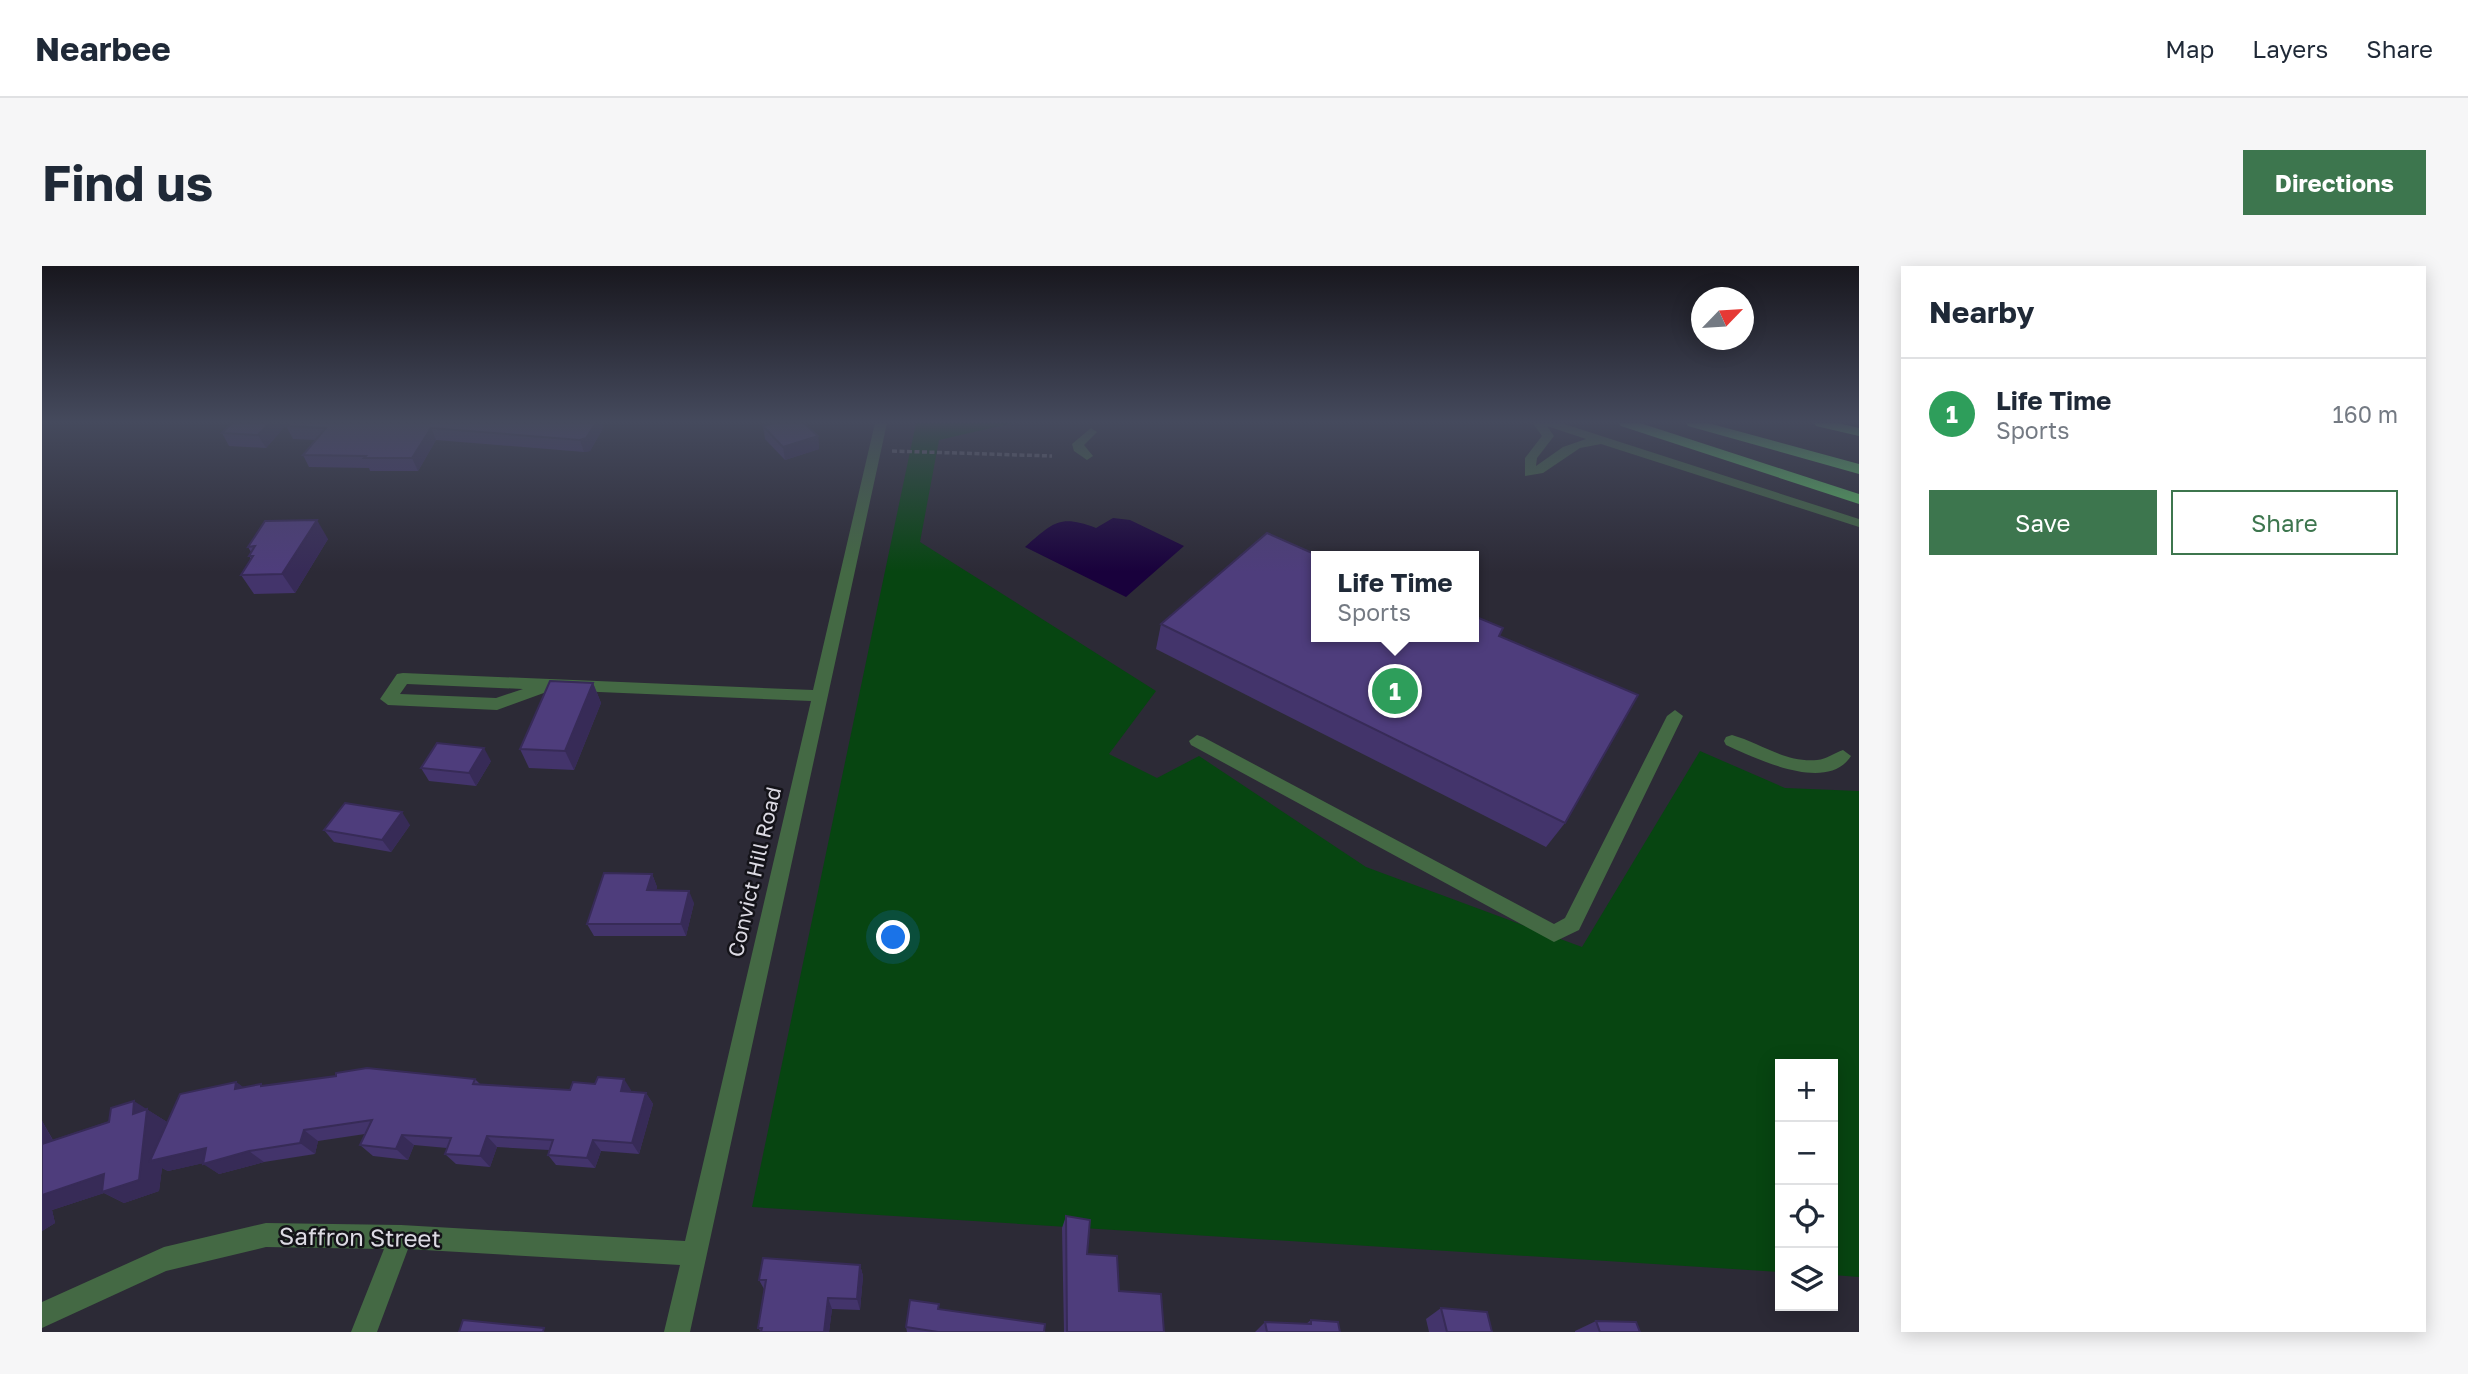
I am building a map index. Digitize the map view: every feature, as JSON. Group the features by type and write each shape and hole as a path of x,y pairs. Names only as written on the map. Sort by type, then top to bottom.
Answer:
{"highway":[{"path":"1779,473 1859,499"}],"street":[{"name":"Convict Hill Road","path":"677,1332 870,473"},
{"path":"1702,473 1859,523"},
{"path":"552,684 497,704 388,699 403,678 552,684 818,696"},
{"path":"1197,741 1554,934 1572,924 1675,716"},
{"path":"1731,741 1763,755 1812,767 1833,764 1843,757"},
{"name":"Saffron Street","path":"42,1315 164,1259 266,1236 401,1237 693,1254"},
{"path":"364,1332 401,1237"}],"green space":[{"path":"906,473 933,473 920,542 1156,691 1109,754 1157,778 1199,756 1366,867 1582,947 1700,751 1785,788 1859,791 1859,1277 1838,1275 1838,1059 1775,1059 1775,1272 752,1207"}],"shaded area":[{"path":"1113,518 1130,520 1184,546 1126,597 1025,547 1057,523 1073,522 1096,528"}],"building":[{"path":"317,520 282,574 241,575 253,556 249,556 255,546 248,547 265,521"},
{"path":"1267,533 1311,552 1311,642 1479,642 1479,618 1503,628 1499,636 1638,695 1565,823 1161,624"},
{"path":"550,681 593,683 565,751 520,749"},
{"path":"437,743 484,748 469,773 421,768"},
{"path":"345,803 402,812 382,840 324,830"},
{"path":"604,873 652,874 647,890 689,891 681,924 587,924"},
{"path":"367,1068 475,1079 473,1084 570,1090 573,1082 595,1084 598,1077 624,1079 621,1091 646,1093 632,1143 593,1140 587,1158 548,1155 553,1140 487,1136 480,1156 445,1154 451,1138 402,1135 396,1149 360,1145 372,1120 304,1130 300,1143 249,1151 203,1164 206,1148 150,1161 180,1094 236,1082 235,1089 336,1076 336,1073"},
{"path":"134,1101 133,1114 147,1109 139,1180 102,1192 104,1174 42,1195 42,1144 109,1122 111,1108"},
{"path":"1066,1216 1090,1220 1087,1254 1117,1256 1119,1291 1161,1294 1164,1332 1067,1332"},
{"path":"763,1258 860,1265 857,1299 828,1298 824,1332 761,1332 762,1328 758,1328 766,1280 759,1280"},
{"path":"910,1300 939,1304 938,1309 1045,1324 1044,1332 938,1332 906,1327"},
{"path":"1441,1308 1487,1312 1492,1332 1447,1332"},
{"path":"463,1320 544,1328 543,1332 459,1332"},
{"path":"1311,1320 1338,1322 1340,1332 1267,1332 1265,1322 1311,1324"},
{"path":"1596,1321 1636,1322 1640,1332 1600,1332"}],"place":[{"name":"Life Time","path":"1395,691"}]}
